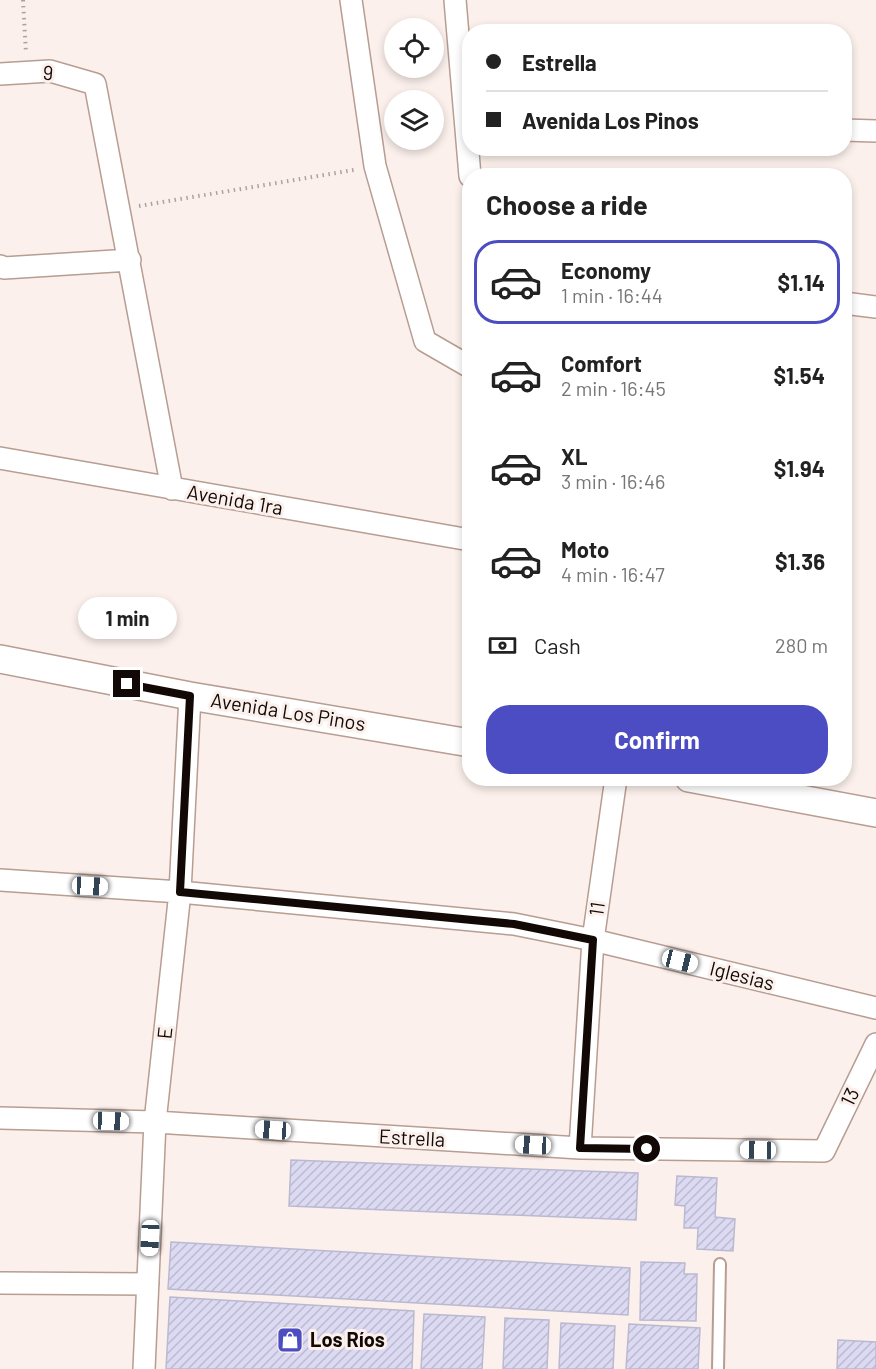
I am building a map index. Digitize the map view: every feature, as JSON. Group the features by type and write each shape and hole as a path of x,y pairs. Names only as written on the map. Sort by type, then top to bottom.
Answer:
{"street":[{"path":"351,0 375,166 425,341 462,362"},
{"path":"455,0 462,72"},
{"name":"9","path":"0,74 50,71 95,84 121,210"},
{"path":"852,130 876,131"},
{"path":"121,210 172,489"},
{"path":"0,266 4,268 130,260"},
{"path":"852,304 876,307"},
{"name":"Avenida 1ra","path":"0,458 462,539"},
{"name":"Avenida Los Pinos","path":"0,659 190,696 462,741"},
{"name":"E","path":"144,1369 155,1122 180,892 190,696"},
{"name":"11","path":"580,1148 593,940 615,786"},
{"path":"733,786 876,813"},
{"name":"Iglesias","path":"0,880 180,892 514,924 593,940 876,1008"},
{"name":"13","path":"824,1151 876,1044"},
{"name":"Estrella","path":"0,1118 155,1122 580,1148 824,1151"},
{"path":"0,1283 148,1284"}],"lane":[{"path":"718,1369 720,1264"}],"path":[{"path":"23,0 27,73"},
{"path":"121,210 375,166"}],"building":[{"path":"291,1160 638,1173 636,1220 289,1206"},
{"path":"677,1176 717,1178 715,1217 735,1219 733,1251 697,1249 698,1228 684,1228 685,1206 675,1205"},
{"path":"171,1242 630,1268 628,1315 168,1289"},
{"path":"641,1262 685,1263 684,1274 697,1274 696,1321 640,1320"},
{"name":"Los Ríos","path":"170,1297 414,1311 412,1369 166,1369"},
{"path":"424,1314 485,1317 482,1369 421,1369"},
{"path":"505,1318 549,1320 547,1369 503,1369"},
{"path":"561,1323 615,1326 613,1369 559,1369"},
{"path":"629,1324 700,1328 698,1369 626,1369"},
{"path":"838,1340 876,1342 876,1369 837,1369"}],"place":[{"name":"Los Ríos","path":"290,1340"}],"route":[{"path":"127,684 190,696 180,892 514,924 593,940 580,1148 647,1149"}]}
